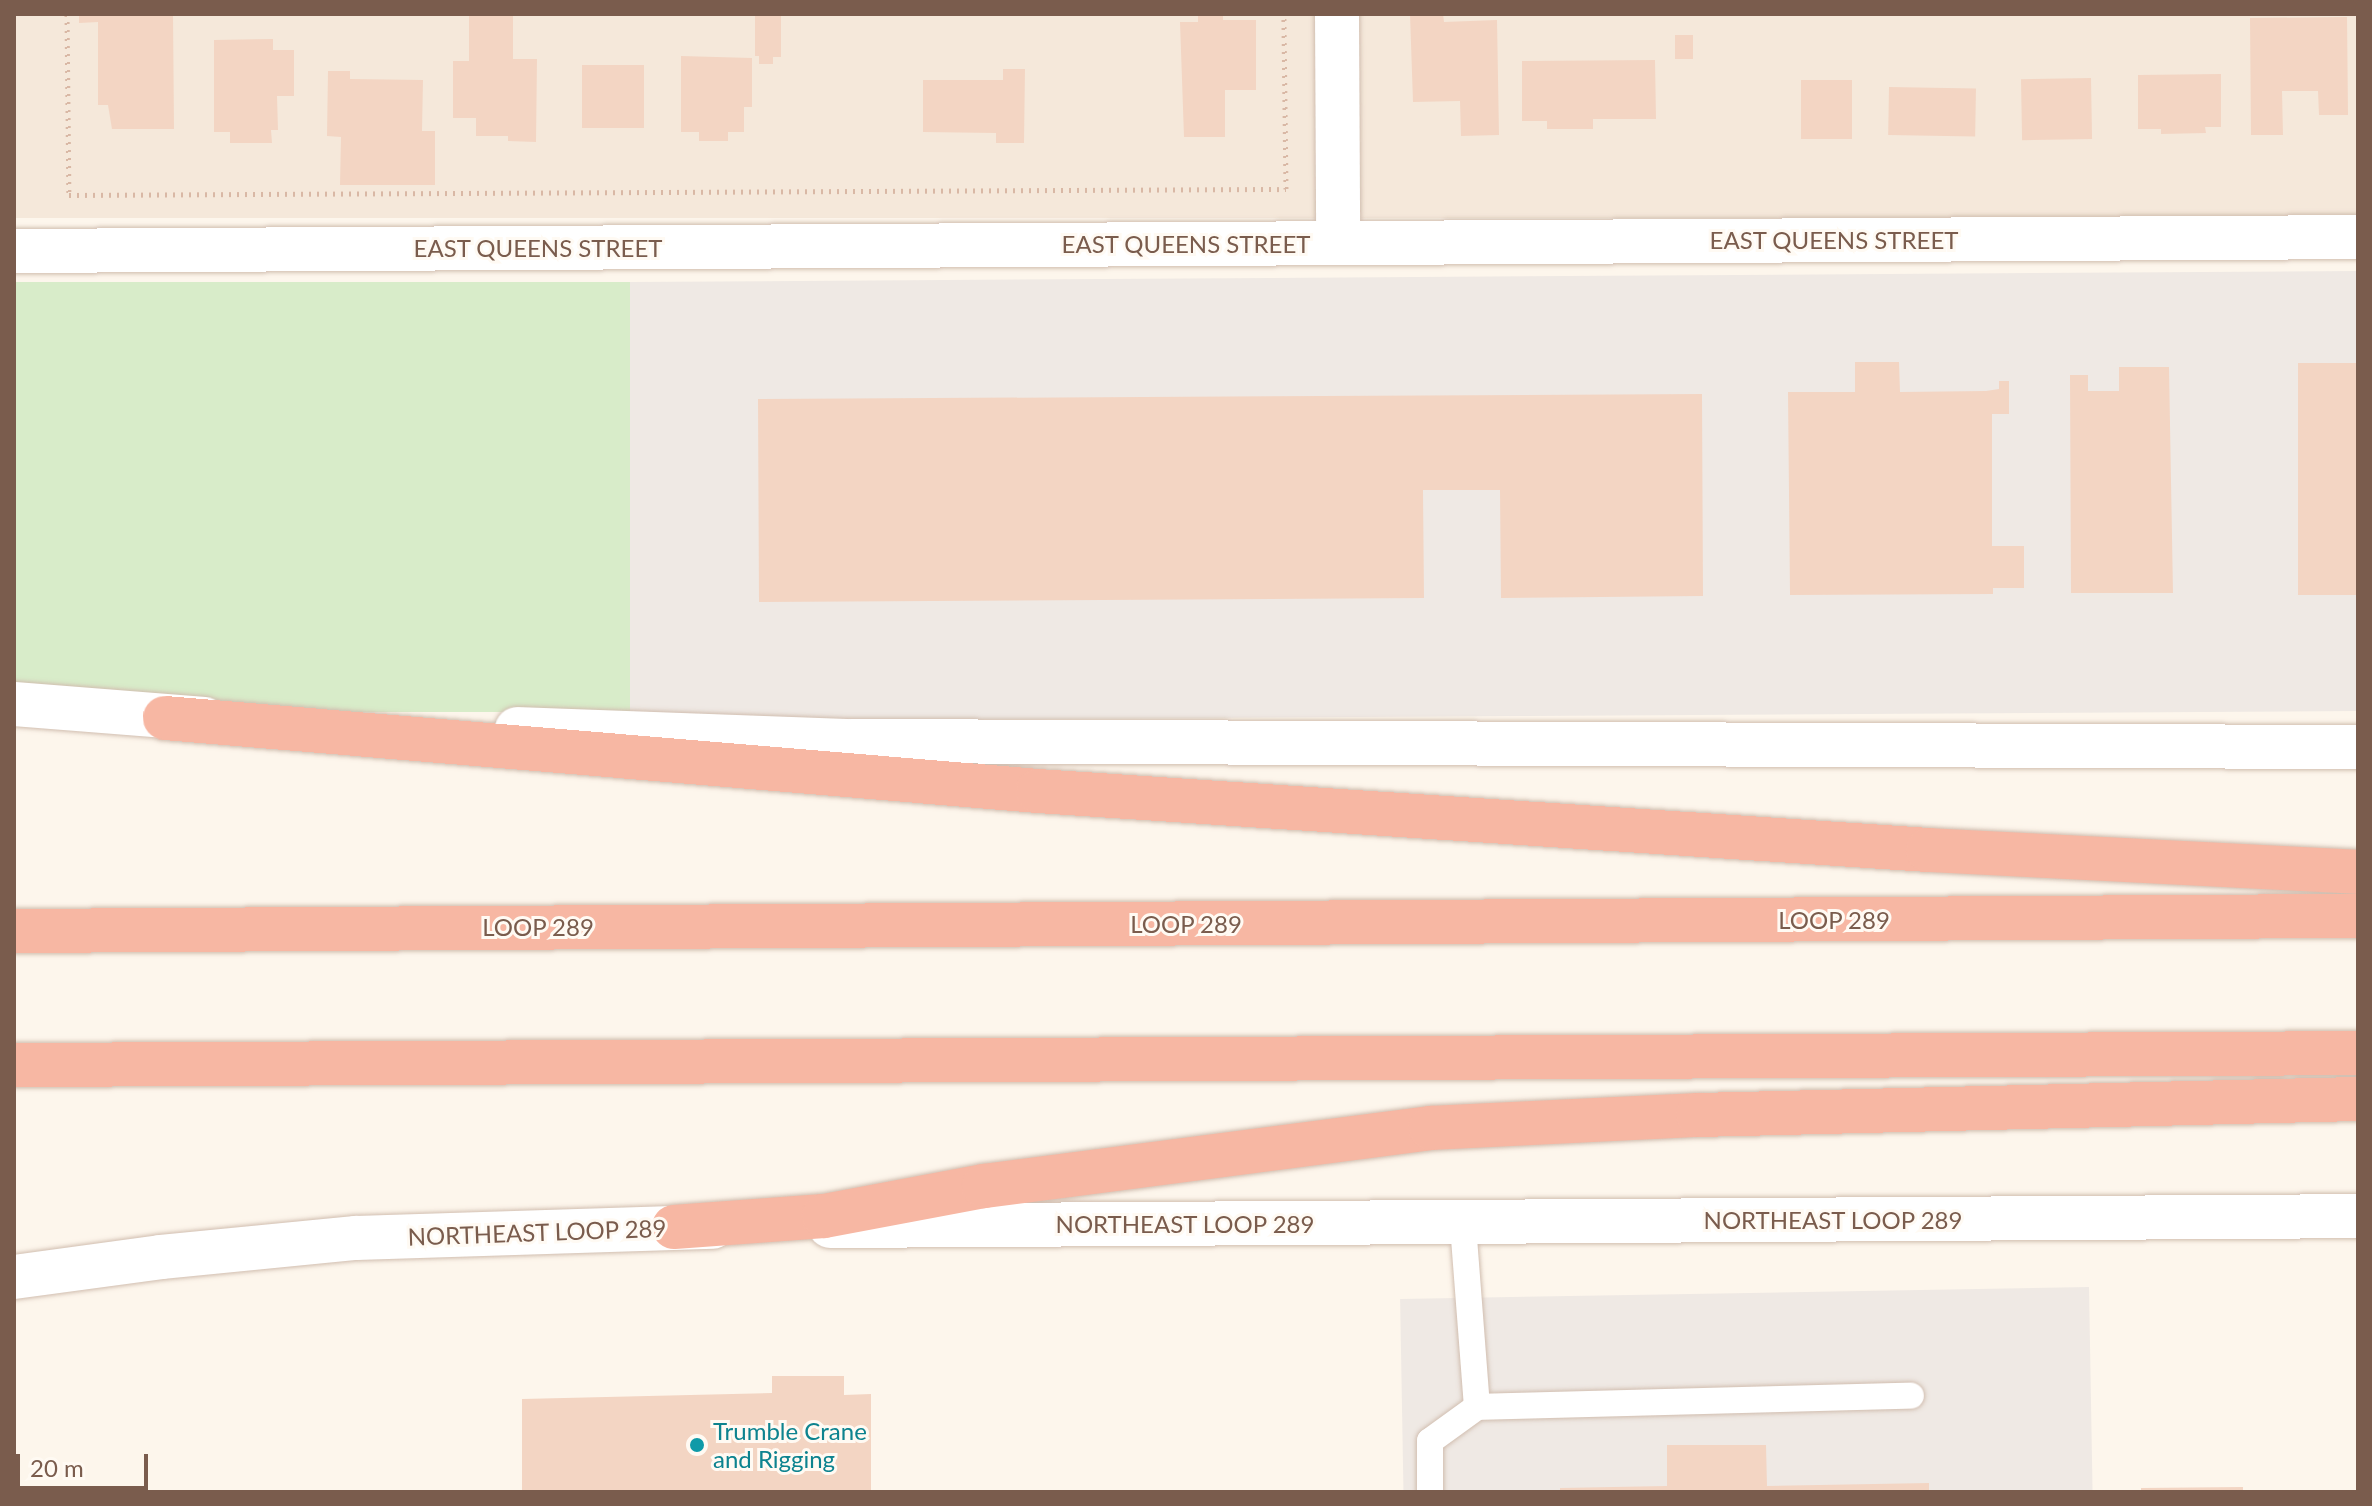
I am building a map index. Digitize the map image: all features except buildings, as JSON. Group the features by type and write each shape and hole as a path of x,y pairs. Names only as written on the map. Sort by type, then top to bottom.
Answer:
{"highway":[{"path":"165,718 1038,791 1928,850 2358,872"},
{"name":"LOOP 289","path":"14,931 2358,916"},
{"path":"14,1065 2358,1053"},
{"path":"674,1227 824,1216 984,1186 1431,1128 1698,1115 2358,1099"}],"main road":[{"path":"1337,14 1338,243"},
{"name":"EAST QUEENS STREET","path":"14,251 2358,237"},
{"path":"14,704 165,718 852,741 2358,747"},
{"name":"NORTHEAST LOOP 289","path":"14,1277 161,1257 356,1238 674,1227 2358,1216"}],"lane":[{"path":"1463,1223 1477,1407"},
{"path":"1430,1492 1430,1441 1477,1407 1911,1396"}],"path":[{"path":"67,14 69,195 1286,189 1284,14"}],"shaded area":[{"path":"14,14 2358,14 2358,218 14,218"},
{"path":"2358,271 2358,711 876,720 630,712 630,282"},
{"path":"2089,1287 2093,1492 1403,1492 1400,1299"}],"green space":[{"path":"14,282 630,282 630,712 14,712"}],"place":[{"name":"Trumble Crane and Rigging","path":"697,1445"}]}
